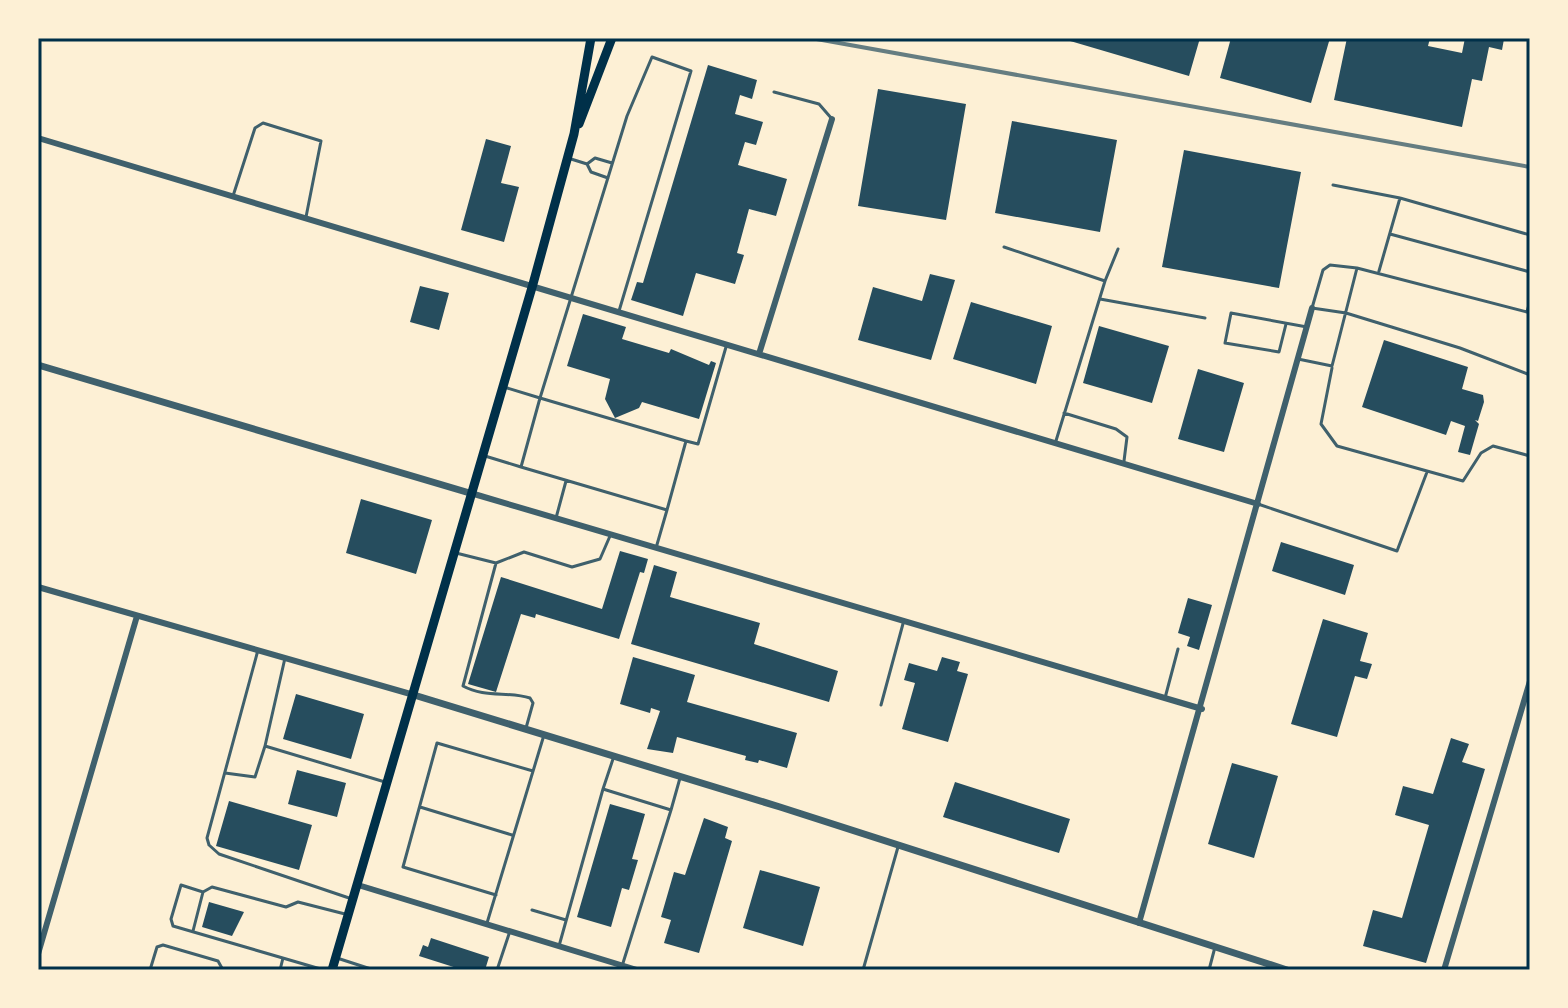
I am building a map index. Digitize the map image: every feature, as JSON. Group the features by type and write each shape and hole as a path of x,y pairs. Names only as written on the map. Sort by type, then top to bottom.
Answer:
{"main road":[{"path":"574,134 591,38"},
{"path":"332,970 485,456 574,134 612,38"}],"street":[{"path":"759,354 832,119"},
{"path":"38,138 574,296 1258,504"},
{"path":"1139,923 1202,709 1312,308"},
{"path":"38,365 1202,709"},
{"path":"38,587 526,729 1287,970"},
{"path":"38,954 137,616"},
{"path":"1444,970 1530,681"},
{"path":"358,885 637,970"}],"lane":[{"path":"521,467 612,163 652,57 691,71 619,311"},
{"path":"774,92 819,104 832,119"},
{"path":"233,196 255,128 263,123 279,126 321,141 306,217"},
{"path":"567,158 587,164 591,172 608,178"},
{"path":"587,164 595,158 612,163"},
{"path":"1333,185 1400,198 1530,235"},
{"path":"1379,272 1400,198"},
{"path":"1390,234 1530,272"},
{"path":"1004,247 1105,281"},
{"path":"1055,444 1105,281 1118,249"},
{"path":"1530,301 1528,312 1379,272 1330,265 1323,270 1312,308 1346,313 1460,348 1530,375"},
{"path":"1357,268 1321,424 1337,446 1463,481 1481,453 1493,446 1530,456"},
{"path":"1100,299 1205,318"},
{"path":"1286,324 1279,352 1225,343 1231,313 1307,327"},
{"path":"504,387 698,444 727,344"},
{"path":"1298,359 1332,366"},
{"path":"1064,413 1116,429 1127,437 1124,465"},
{"path":"656,548 686,441"},
{"path":"485,456 667,510"},
{"path":"1258,504 1397,551 1427,472"},
{"path":"556,518 566,481"},
{"path":"456,553 496,563 524,552 572,567 594,563 605,551 611,534"},
{"path":"496,563 463,683 467,688 491,695 511,693 530,698 533,706 526,729"},
{"path":"881,705 904,620"},
{"path":"1165,698 1178,649"},
{"path":"258,650 207,838 214,851 353,900"},
{"path":"225,773 255,777 285,658"},
{"path":"487,924 544,735"},
{"path":"496,895 403,867 437,743 533,771"},
{"path":"265,746 388,783"},
{"path":"559,946 614,756"},
{"path":"623,966 681,777"},
{"path":"603,789 671,810"},
{"path":"420,807 513,835"},
{"path":"863,970 899,845"},
{"path":"203,892 181,885 171,919 173,926 324,970"},
{"path":"193,931 203,892 212,887 286,907 298,902 349,915"},
{"path":"532,910 566,920"},
{"path":"497,970 510,931"},
{"path":"150,970 157,947 163,945 218,961 223,970"},
{"path":"1209,970 1215,947"},
{"path":"280,970 283,958"},
{"path":"336,958 374,970"}],"building":[{"path":"1060,38 1200,38 1189,76"},
{"path":"1231,38 1330,38 1311,103 1220,78"},
{"path":"1347,38 1430,38 1428,46 1462,53 1465,38 1504,39 1502,50 1489,47 1482,81 1472,79 1462,127 1334,100"},
{"path":"708,65 757,80 752,99 740,95 735,114 763,122 756,145 745,142 738,165 787,179 776,216 749,209 737,253 744,255 735,284 696,273 683,316 631,300 637,282 643,283"},
{"path":"878,89 966,104 946,220 858,206"},
{"path":"1012,121 1117,140 1100,232 995,213"},
{"path":"486,139 511,146 501,183 519,187 504,242 461,230"},
{"path":"1184,150 1301,172 1279,288 1162,267"},
{"path":"930,274 955,280 931,360 858,340 873,287 922,301"},
{"path":"420,286 449,293 439,330 410,322"},
{"path":"971,302 1052,326 1036,384 953,359"},
{"path":"583,314 626,327 622,339 669,353 671,349 709,365 711,361 716,363 699,419 642,402 639,408 615,418 605,399 610,379 567,366"},
{"path":"1099,326 1169,346 1152,403 1083,383"},
{"path":"1384,340 1468,367 1462,389 1483,395 1484,402 1478,421 1475,420 1479,424 1470,455 1458,452 1465,426 1451,421 1446,435 1362,407"},
{"path":"1198,369 1244,383 1224,452 1178,439"},
{"path":"361,499 432,520 416,574 346,553"},
{"path":"1281,542 1354,565 1345,595 1272,571"},
{"path":"620,551 648,559 644,573 640,572 619,639 536,614 535,618 521,614 496,692 468,684 501,577 602,609"},
{"path":"654,565 677,572 670,597 760,623 754,644 838,671 829,702 631,644"},
{"path":"1188,598 1212,605 1199,650 1187,646 1190,637 1178,633"},
{"path":"1323,619 1368,633 1360,661 1372,664 1367,679 1355,676 1337,737 1291,724"},
{"path":"633,657 695,675 687,702 797,733 787,768 759,760 758,763 745,760 746,756 677,737 673,753 647,749 660,711 651,708 650,713 620,704"},
{"path":"942,657 960,662 957,671 968,674 948,742 902,729 915,683 904,680 909,663 937,671"},
{"path":"296,694 364,714 351,759 283,739"},
{"path":"1451,738 1469,744 1462,762 1485,769 1426,963 1363,946 1373,910 1402,918 1429,825 1395,815 1403,786 1433,794"},
{"path":"1232,763 1278,776 1254,858 1208,844"},
{"path":"297,770 346,783 337,817 288,804"},
{"path":"955,782 1070,819 1059,853 943,817"},
{"path":"229,801 312,825 299,870 216,846"},
{"path":"610,804 645,814 632,859 638,860 629,890 622,888 611,927 577,917"},
{"path":"704,818 728,827 725,838 732,841 699,953 664,943 671,920 661,917 674,872 685,875"},
{"path":"760,870 820,887 803,946 743,928"},
{"path":"209,902 244,912 232,936 202,927"},
{"path":"431,938 489,957 485,970 463,970 419,956 423,945 428,947"}],"railway":[{"path":"811,38 1530,167"}]}
